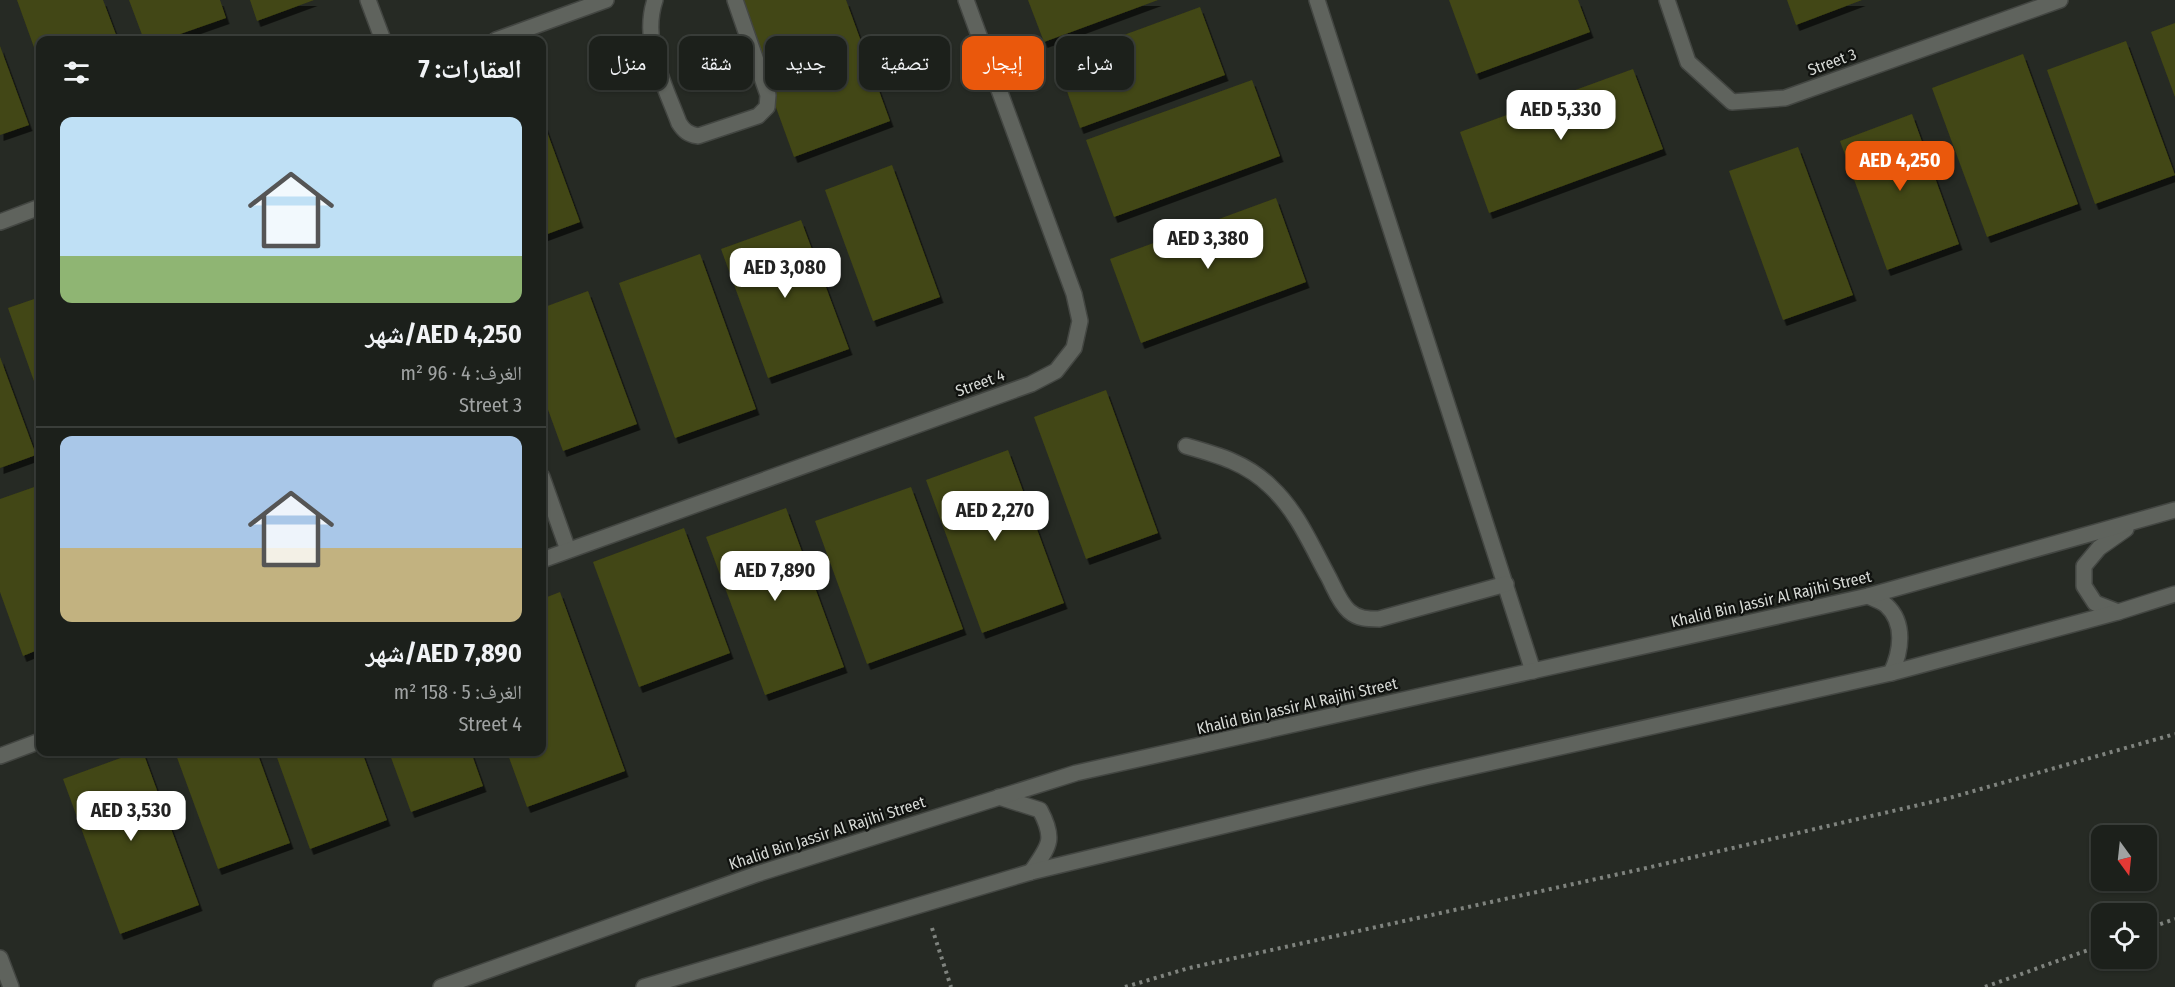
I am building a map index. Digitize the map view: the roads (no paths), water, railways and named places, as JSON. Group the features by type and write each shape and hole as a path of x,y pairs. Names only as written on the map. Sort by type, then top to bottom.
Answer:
{"street":[{"path":"368,0 382,36"},
{"path":"507,36 606,0"},
{"path":"655,0 650,28 651,45 679,123 689,135 698,136 758,116 767,107 768,94 735,0"},
{"name":"Street 4","path":"546,558 1031,384 1056,371 1074,348 1080,321 1074,294 966,0"},
{"path":"1317,0 1533,671"},
{"name":"Street 3","path":"1667,0 1688,62 1732,102 1785,98 2060,0"},
{"path":"0,222 36,208"},
{"path":"1186,446 1220,455 1238,463 1257,474 1272,487 1297,519 1343,603 1358,617 1379,619 1506,584"},
{"path":"546,488 568,550"},
{"name":"Khalid Bin Jassir Al Rajihi Street","path":"441,987 757,874 1076,773 1869,596 2175,510"},
{"path":"2118,612 2095,603 2084,586 2084,566 2099,548 2136,522"},
{"path":"644,987 1031,872 1426,777 1891,673 2118,612 2175,594"},
{"path":"1869,596 1886,605 1898,623 1900,645 1891,673"},
{"path":"0,756 36,742"},
{"path":"999,796 1040,810 1049,826 1049,847 1031,872"},
{"path":"0,958 11,987"}]}
